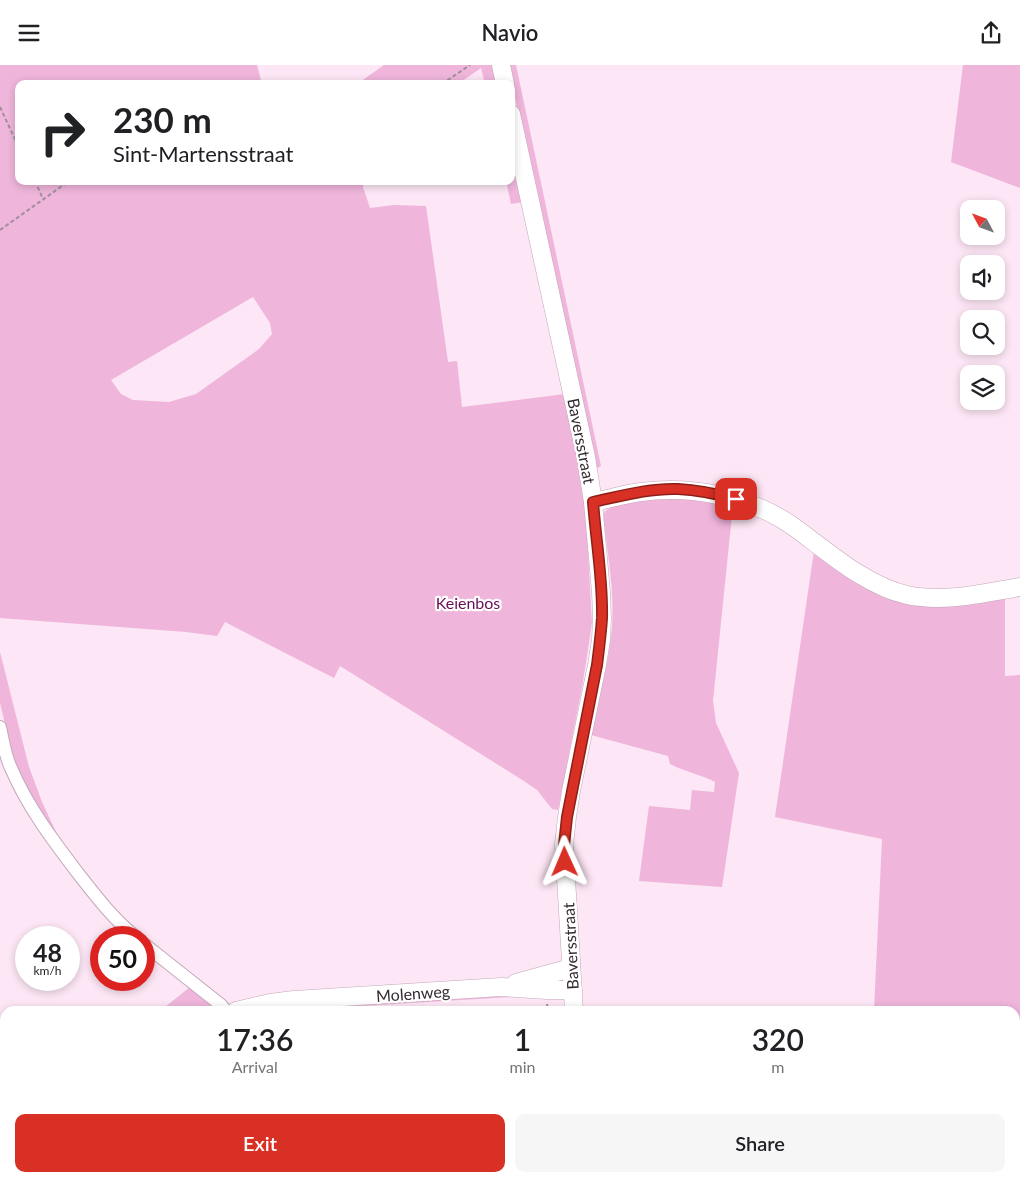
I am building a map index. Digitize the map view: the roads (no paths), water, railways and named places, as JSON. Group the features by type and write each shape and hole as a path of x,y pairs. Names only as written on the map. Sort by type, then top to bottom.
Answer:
{"main road":[{"path":"501,65 504,80"},
{"name":"Baversstraat","path":"515,132 584,448 593,502 601,592 602,618 597,665 571,791 564,845 574,1006"},
{"path":"593,502 641,492 678,489 715,494 736,499 770,512 792,525 826,551 873,582 904,594 918,597 947,598 1020,587"},
{"name":"Molenweg","path":"501,987 571,968"},
{"name":"Molenweg","path":"258,1006 294,1000 501,987 573,990"}],"street":[{"path":"0,727 10,766 26,801 93,892 122,926"},
{"path":"155,953 223,1006"}],"park label":[{"name":"Keienbos","path":"468,602"}]}
